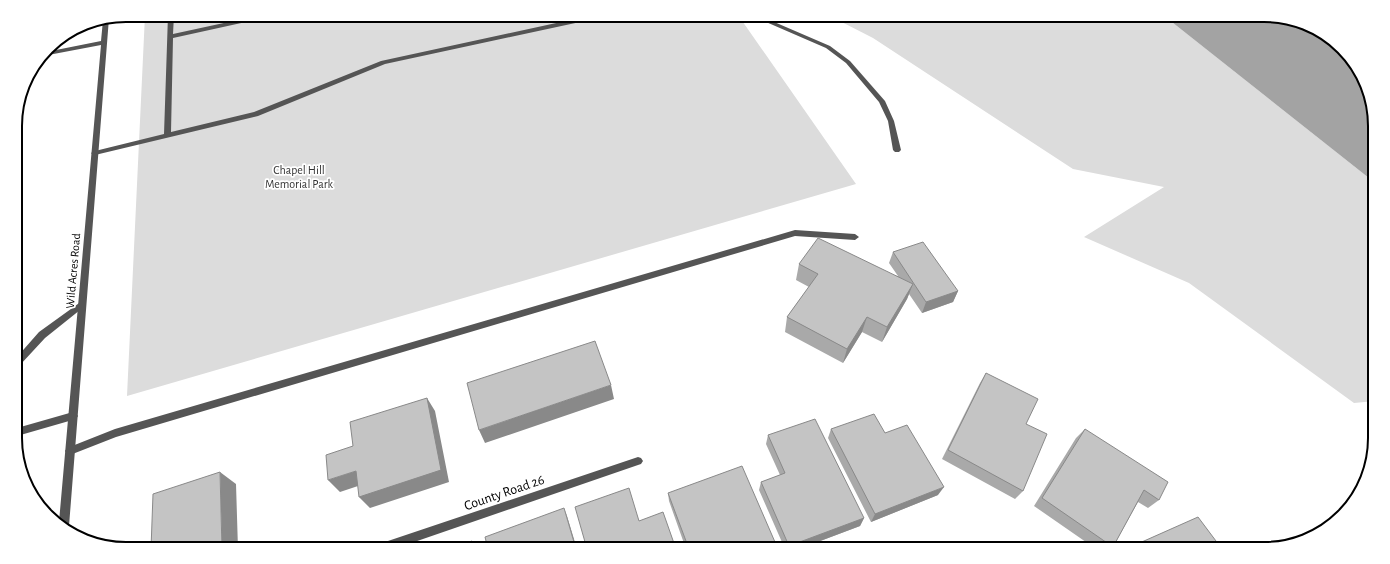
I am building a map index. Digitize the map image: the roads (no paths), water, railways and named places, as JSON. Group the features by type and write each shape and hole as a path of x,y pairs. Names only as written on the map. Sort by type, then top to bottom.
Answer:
{"street":[{"path":"167,136 171,22"},
{"path":"170,37 238,22"},
{"path":"95,153 256,114 383,62 571,22"},
{"path":"770,22 828,47 848,62 882,101 891,121 896,150"},
{"name":"Wild Acres Road","path":"64,521 106,24"},
{"path":"52,52 104,42"},
{"path":"70,451 115,433 795,233 855,237"},
{"path":"22,357 42,335 82,304"},
{"path":"22,430 73,416"},
{"name":"County Road 26","path":"400,542 638,461"}],"park label":[{"name":"Chapel Hill Memorial Park","path":"299,177"}]}
